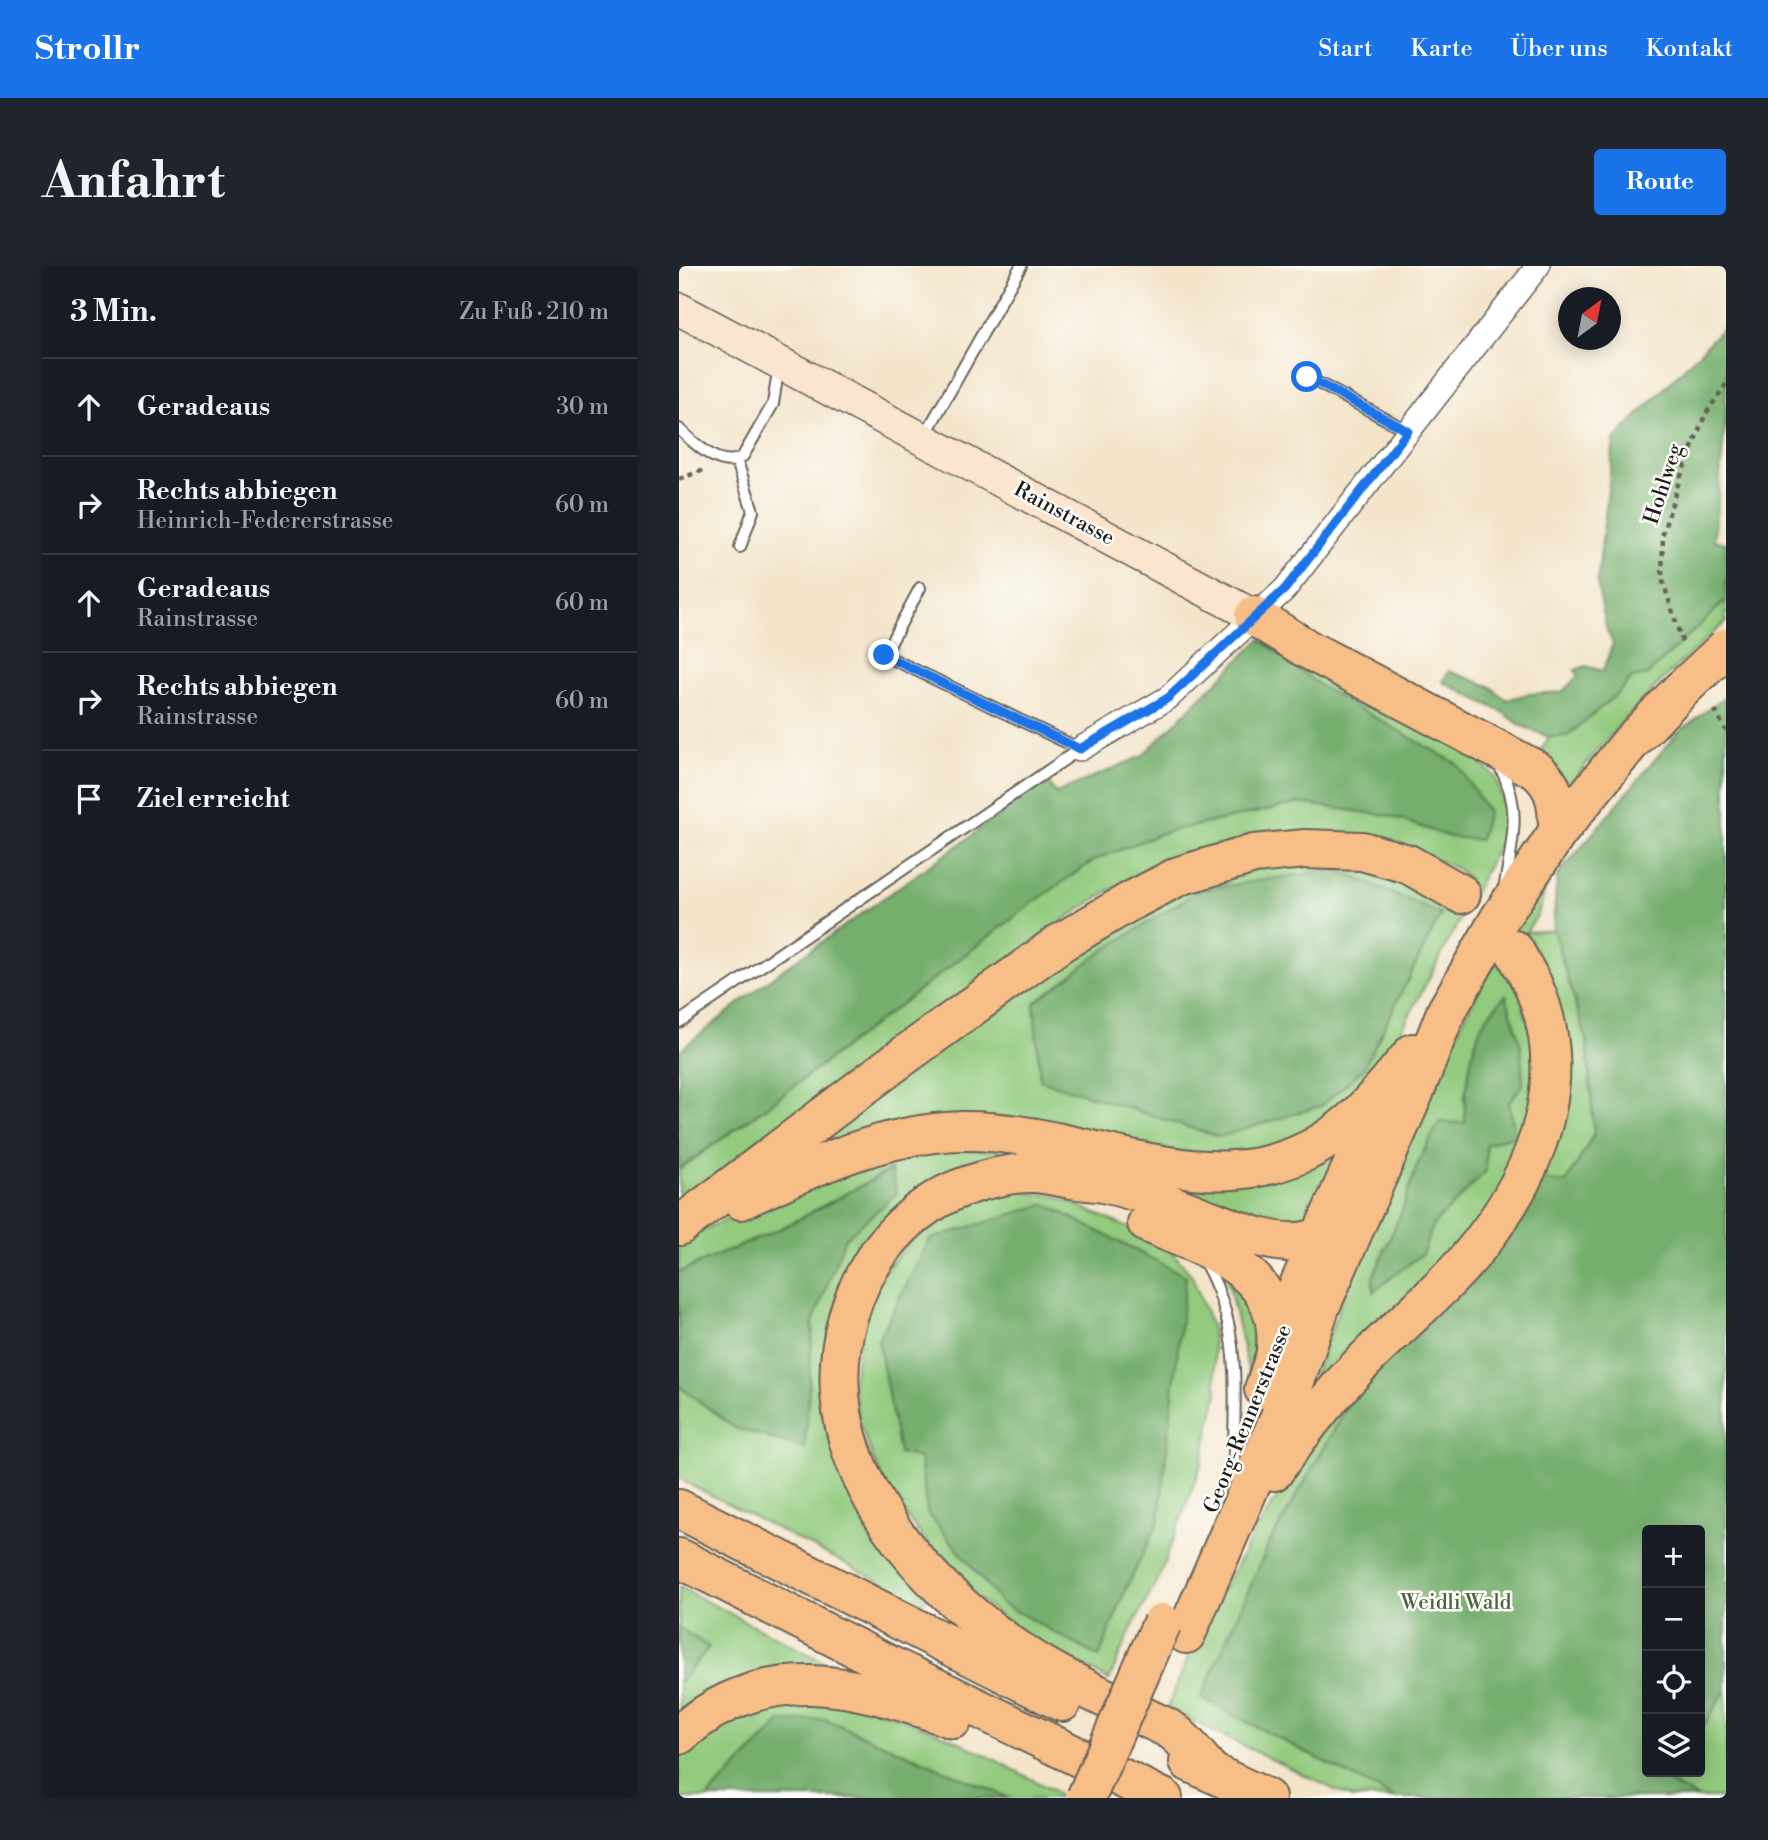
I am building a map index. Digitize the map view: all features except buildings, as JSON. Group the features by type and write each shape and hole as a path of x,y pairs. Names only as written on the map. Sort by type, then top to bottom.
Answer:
{"highway":[{"path":"1254,616 1307,649 1536,770 1545,777 1554,792 1557,832"},
{"name":"Georg-Rennerstrasse","path":"1136,1793 1174,1629 1234,1460 1275,1360 1299,1285 1362,1144 1384,1114 1413,1053 1507,934 1557,832 1616,759 1681,690 1726,648"},
{"path":"679,1227 890,1066 1060,943 1179,876 1254,854 1305,849 1362,851 1408,864 1461,894"},
{"path":"1232,1530 1319,1410 1355,1370 1480,1245 1526,1176 1538,1146 1548,1103 1550,1057 1543,1017 1532,985 1507,934"},
{"name":"Georg-Rennerstrasse","path":"1086,1798 1174,1629 1232,1530 1294,1384 1321,1305 1414,1093 1446,1012"},
{"path":"679,1227 845,1154 890,1141 938,1133 961,1131 1019,1135 1192,1170 1263,1168 1283,1163 1318,1146 1349,1123 1370,1104 1413,1053"},
{"path":"1212,1773 1174,1732 1053,1671 1003,1639 964,1609 912,1556 889,1525 862,1477 846,1431 840,1377 847,1321 860,1285 887,1241 942,1196 1002,1176 1035,1173 1103,1183 1265,1238 1290,1242 1319,1238 1343,1227 1362,1209"},
{"path":"1071,1179 1098,1200 1192,1241 1236,1265 1257,1283 1274,1311 1277,1333 1275,1360"},
{"path":"679,1509 1014,1679 1266,1798"},
{"path":"679,1558 1136,1793"},
{"path":"679,1735 714,1710 765,1689 809,1684 840,1686 942,1715 1136,1793"}],"street":[{"path":"1080,749 1168,698 1285,589 1538,266"},
{"name":"Rainstrasse","path":"679,309 1254,616"}],"lane":[{"path":"923,439 1021,266"},
{"path":"679,429 706,452 723,460 737,461 743,456 773,404 779,363"},
{"path":"1307,377 1408,431"},
{"path":"737,461 753,511 740,547"},
{"path":"920,588 884,655 1080,749"},
{"path":"1479,741 1497,762 1509,782 1515,810 1507,934"},
{"path":"679,1022 1080,749"},
{"path":"1192,1241 1215,1284 1230,1332 1236,1371 1234,1460"}],"path":[{"name":"Hohlweg","path":"1682,642 1662,578 1663,532 1679,481 1705,415 1726,384"},
{"path":"1715,710 1726,731"}],"green space":[{"path":"1726,325 1726,417 1714,540 1726,543 1726,600 1647,675 1632,678 1567,736 1549,737 1522,726 1502,712 1443,682 1449,671 1489,686 1507,700 1527,694 1562,692 1578,676 1575,670 1586,666 1603,671 1613,643 1607,631 1597,583 1614,440"},
{"path":"1726,600 1726,622 1643,699 1570,785 1537,758 1549,737 1567,736 1632,678 1647,675"},
{"path":"1260,639 1469,752 1496,778 1503,803 1505,828 1497,849 1398,1037 1364,1086 1297,1141 1216,1157 1112,1140 791,1157 1103,923 1252,862 1468,878 1456,868 1415,850 1185,857 1110,890 1065,919 679,1205 679,1170 772,1103 1034,902 1094,860 1162,833 1299,803 1390,816 1450,837 1457,764 1320,686","holes":["1200,890 1219,1137 1040,1080 1034,1003 1103,951"]},
{"path":"1260,639 1320,686 1457,764 1488,812 1480,840 1450,837 1390,816 1299,803 1162,833 1094,860 1034,902 774,1101 679,1169 679,1051 775,975 971,836 1044,777 1056,793 1142,756"},
{"name":"Weidli Wald","path":"1726,696 1726,1689 1705,1724 1705,1525 1642,1525 1642,1777 1673,1777 1669,1783 1698,1798 1394,1798 1201,1698 1269,1544 1352,1399 1542,1180 1566,1183 1594,1134 1587,1042 1553,930 1557,876 1678,732"},
{"path":"1335,869 1441,914 1363,1069 1321,1106 1219,1137 1040,1080 1034,1003 1103,951 1200,890"},
{"path":"1549,878 1538,914 1526,932 1553,930 1587,1042 1594,1133 1566,1183 1542,1180 1564,1118 1568,1085 1550,978 1525,933 1509,958 1543,1074 1511,1184 1296,1424 1393,1164 1471,1004 1506,943","holes":["1478,1035 1523,1084 1509,1102 1515,1135 1486,1144 1457,1201 1434,1224 1422,1254 1373,1291 1373,1277 1401,1213 1418,1163 1466,1123 1464,1098"]},
{"path":"1506,995 1521,1046 1523,1084 1509,1102 1515,1135 1486,1144 1486,1171 1434,1224 1422,1254 1373,1292 1373,1277 1401,1213 1418,1163 1439,1122 1465,1123 1474,1047 1482,1025"},
{"path":"919,1147 1068,1155 1343,1152 1306,1230 1202,1205 939,1181 828,1364 930,1591 923,1603 679,1479 679,1386 735,1428 804,1448 813,1322 845,1238 896,1194 890,1170 782,1228 679,1272 679,1242 772,1197"},
{"path":"891,1170 897,1194 845,1238 813,1322 805,1448 735,1428 679,1386 679,1272 782,1228"},
{"path":"1022,1192 1056,1196 1167,1245 1192,1276 1212,1328 1217,1395 1201,1465 1159,1577 1128,1635 1109,1680 1026,1636 963,1587 889,1495 858,1420 853,1381 868,1293 918,1230 975,1198","holes":["1122,1244 1186,1276 1124,1593 1099,1657 927,1512 920,1458"]},
{"path":"1045,1204 1186,1276 1159,1521 1124,1593 1099,1657 1001,1603 927,1512 920,1458 899,1453 878,1340 930,1239"},
{"path":"1227,1277 1244,1300 1254,1320 1255,1341 1248,1370"},
{"path":"1352,1399 1269,1544 1201,1698 1394,1798 1352,1798 1167,1709 1198,1633 1254,1534 1303,1456"},
{"path":"679,1587 839,1670 679,1720 679,1683 709,1647 679,1628"},
{"path":"679,1628 709,1647 679,1683"},
{"path":"1726,1689 1726,1798 1698,1798 1669,1783 1673,1777 1705,1777 1705,1724"},
{"path":"797,1700 850,1705 892,1715 966,1745 1059,1794 1057,1798 1009,1798 825,1719 781,1722 707,1798 679,1798 679,1757 692,1742 744,1711"},
{"path":"825,1719 1009,1798 707,1798 781,1722"}],"route":[{"path":"884,655 1080,749 1168,698 1285,589 1408,431 1307,377"}]}
